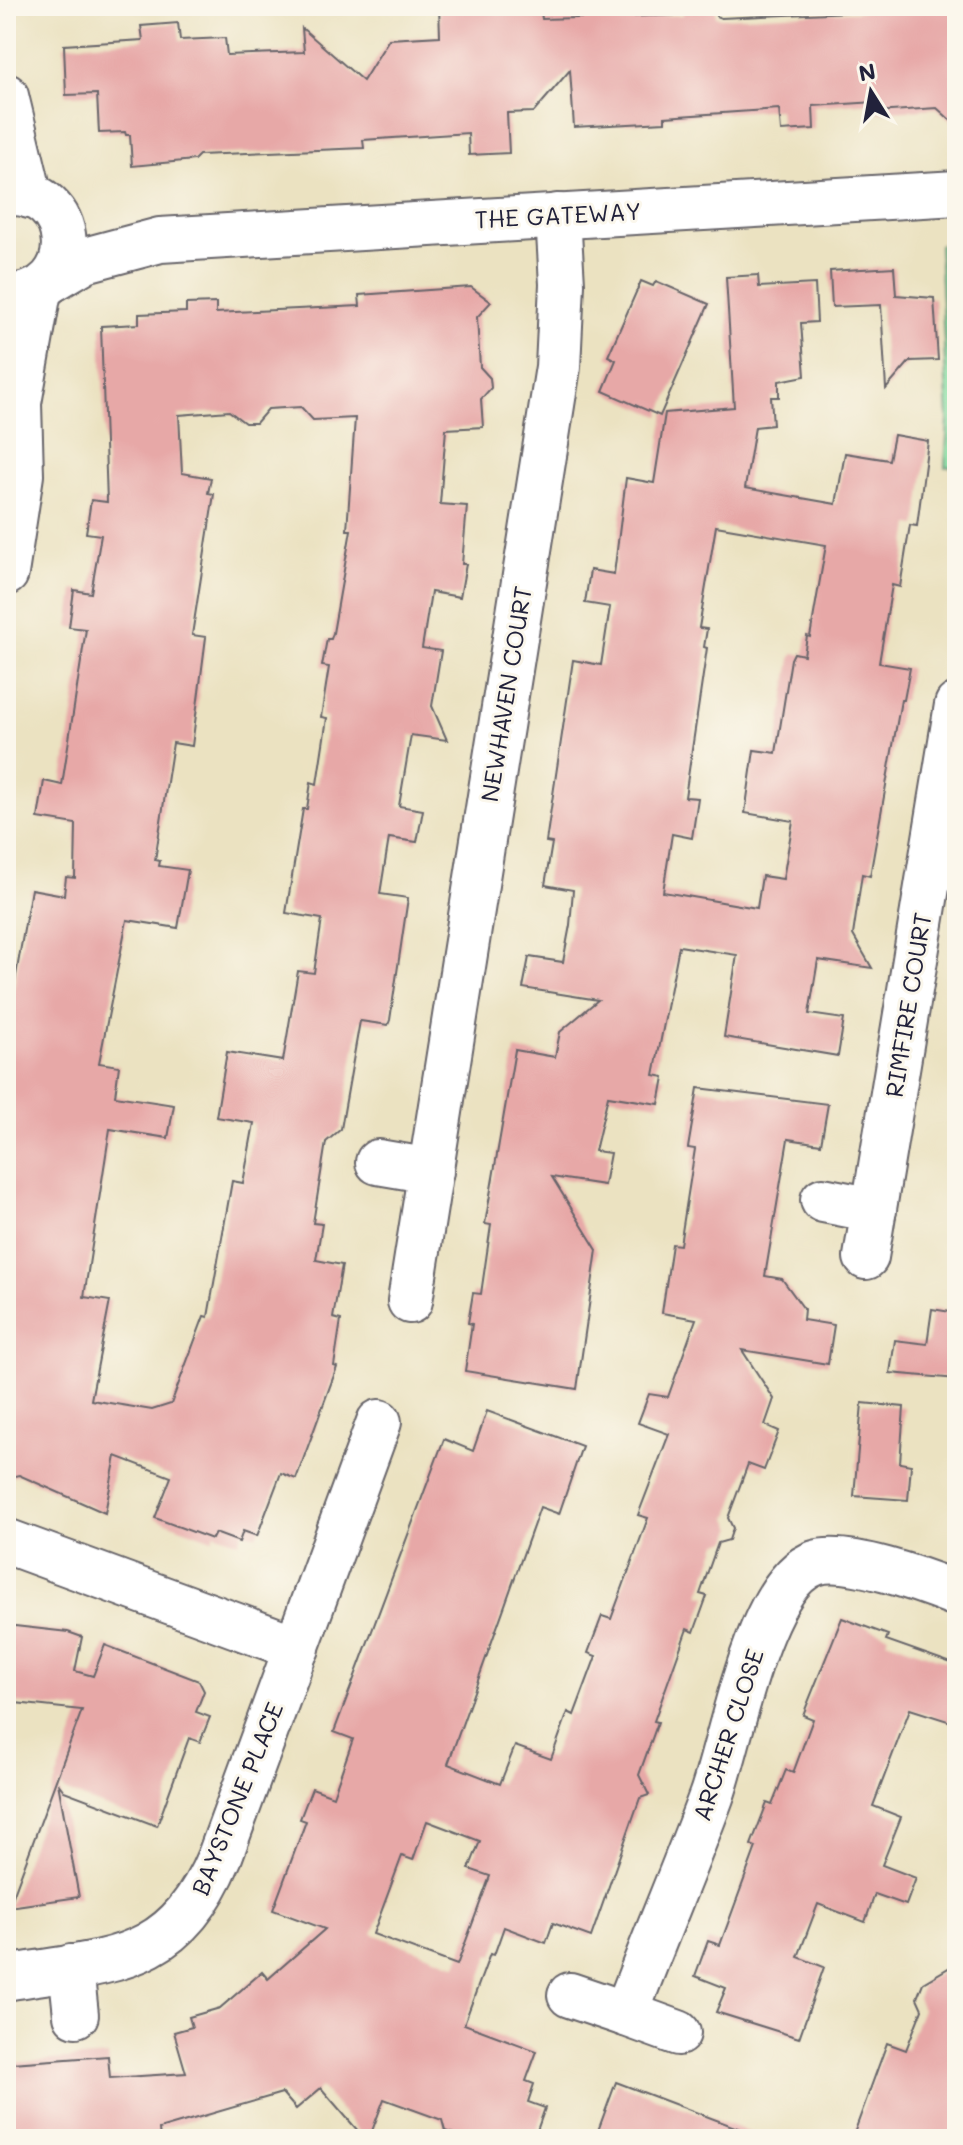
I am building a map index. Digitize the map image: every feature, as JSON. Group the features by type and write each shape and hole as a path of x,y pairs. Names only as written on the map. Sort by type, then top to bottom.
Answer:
{"street":[{"path":"6,96 28,199 63,233 61,265 32,289 19,403 21,475 6,573"},
{"name":"THE GATEWAY","path":"32,289 85,260 160,240 957,193"},
{"name":"THE GATEWAY","path":"28,199 78,222 160,240"},
{"name":"NEWHAVEN COURT","path":"410,1301 558,367 562,284 558,216"},
{"path":"6,355 19,403"},
{"name":"RIMFIRE COURT","path":"866,1257 957,705"},
{"path":"378,1162 431,1171"},
{"path":"823,1200 874,1210"},
{"name":"BAYSTONE PLACE","path":"6,1978 131,1954 151,1945 186,1919 198,1902 220,1856 379,1422"},
{"path":"6,1541 297,1648"},
{"name":"ARCHER CLOSE","path":"626,2014 718,1777 754,1651 790,1582 802,1570 831,1560 957,1594"},
{"path":"71,1967 76,2015"},
{"path":"570,1995 678,2033"}],"green space":[{"path":"957,243 957,466 945,467 948,420 939,245"}],"building":[{"path":"439,6 496,6 496,14 541,12 542,19 683,15 682,6 715,6 716,16 721,18 957,7 957,126 937,108 876,112 876,102 813,106 814,129 781,131 779,109 665,117 665,122 574,127 570,70 534,112 507,113 509,153 469,155 468,133 363,140 364,148 199,155 194,160 132,166 130,135 125,132 99,133 97,94 66,95 64,45 143,40 141,26 178,23 180,40 225,38 227,55 304,52 302,28 363,81 389,39 440,36"},
{"path":"894,267 896,295 934,298 938,360 910,361 886,389 881,305 832,307 830,271"},
{"path":"758,275 759,287 815,284 817,322 801,323 805,376 779,381 779,397 771,397 773,425 755,427 745,488 836,504 845,453 889,460 894,435 928,441 917,526 910,525 900,587 892,585 879,663 910,668 904,700 901,700 870,876 862,874 853,935 872,968 818,960 809,1014 844,1019 838,1056 724,1037 737,955 679,946 654,1075 664,1077 659,1104 608,1096 595,1151 610,1153 604,1185 552,1177 597,1250 577,1389 465,1371 472,1324 468,1323 473,1293 481,1294 491,1225 485,1224 515,1050 555,1057 560,1032 598,1000 523,988 529,957 563,962 570,925 573,890 545,885 552,843 546,842 573,660 601,665 610,607 585,603 590,570 614,574 626,478 654,483 665,413 734,407 726,277","holes":["716,526 826,545 810,637 807,636 804,655 794,653 791,659 776,753 754,750 745,813 793,821 783,879 762,876 757,908 663,892 672,834 692,838 698,798 685,797 707,648 704,647 707,629 699,628"]},
{"path":"641,281 653,286 656,281 709,304 660,416 603,391 616,360 608,356"},
{"path":"471,287 491,302 477,317 480,367 490,378 491,388 481,399 483,427 446,429 440,504 467,506 462,564 466,564 460,597 431,592 422,648 441,651 432,706 447,740 411,735 399,806 423,810 417,842 389,838 380,894 408,898 390,1020 388,1025 360,1021 341,1129 326,1142 313,1223 322,1224 316,1260 342,1265 333,1318 341,1320 334,1366 337,1367 296,1479 281,1473 257,1536 243,1531 239,1542 215,1533 212,1539 155,1518 171,1477 116,1456 105,1513 19,1475 6,1478 6,1033 31,889 64,895 66,877 75,878 76,824 38,818 44,781 62,785 86,629 69,627 74,590 91,593 101,535 86,533 91,500 107,502 101,326 139,324 139,314 186,312 186,304 216,303 216,313 360,306 359,295","holes":["301,407 313,420 355,418 347,530 351,530 333,633 331,639 327,639 322,666 329,667 321,717 327,718 317,784 311,782 307,809 303,809 286,913 322,919 314,973 298,971 283,1061 227,1052 216,1117 254,1123 243,1183 232,1181 208,1317 204,1316 171,1404 152,1410 91,1400 110,1301 84,1297 110,1129 168,1138 174,1105 115,1096 119,1066 99,1063 127,920 178,928 188,870 159,866 160,861 155,860 173,743 192,746 206,637 192,635 214,494 208,493 211,478 182,473 179,415 229,411 245,423 256,423 268,409"]},
{"path":"698,1088 828,1104 821,1144 788,1139 765,1276 782,1279 804,1309 803,1320 834,1325 828,1364 742,1350 774,1399 765,1425 779,1431 764,1470 748,1464 728,1518 733,1528 729,1540 718,1543 700,1594 707,1596 694,1632 687,1629 654,1721 658,1722 639,1775 649,1795 640,1798 591,1937 553,1923 546,1943 504,1927 494,1955 490,1954 464,2024 537,2051 526,2081 534,2084 528,2102 545,2108 534,2139 468,2139 445,2131 442,2120 384,2099 369,2139 365,2139 321,2088 296,2109 282,2093 159,2129 160,2139 6,2139 6,2101 15,2100 12,2063 108,2056 110,2078 186,2073 174,2032 192,2027 189,2017 220,2008 262,1972 268,1979 325,1929 273,1910 306,1821 300,1819 312,1788 333,1796 353,1739 334,1732 444,1439 473,1451 487,1411 582,1446 559,1514 540,1507 448,1764 500,1784 515,1746 551,1759 568,1712 574,1715 596,1656 588,1653 602,1616 611,1619 648,1518 638,1515 669,1434 638,1423 649,1394 668,1397 696,1319 662,1313 672,1244 680,1245 695,1149 688,1148","holes":["427,1821 480,1841 469,1869 490,1876 457,1965 373,1934 402,1856 413,1860"]},
{"path":"932,1309 957,1313 957,1379 890,1373 895,1340 927,1344"},
{"path":"862,1403 904,1407 900,1463 911,1465 908,1500 854,1496"},
{"path":"842,1618 888,1635 886,1640 957,1665 957,1724 910,1709 873,1806 901,1817 882,1865 916,1878 906,1905 875,1894 865,1922 818,1904 798,1957 824,1967 799,2038 716,2012 726,1988 695,1976 708,1941 720,1945 756,1847 751,1845 767,1803 772,1805 786,1770 793,1773 813,1719 803,1715"},
{"path":"6,1625 68,1632 82,1637 75,1671 93,1676 105,1645 199,1681 204,1691 196,1712 210,1717 200,1742 189,1738 157,1826 64,1791 58,1783 79,1897 9,1907 82,1710 6,1702"},
{"path":"957,1963 957,2139 852,2139 887,2043 906,2050 922,2009 917,1998 923,1983"},
{"path":"616,2082 759,2136 758,2139 595,2139"}]}
